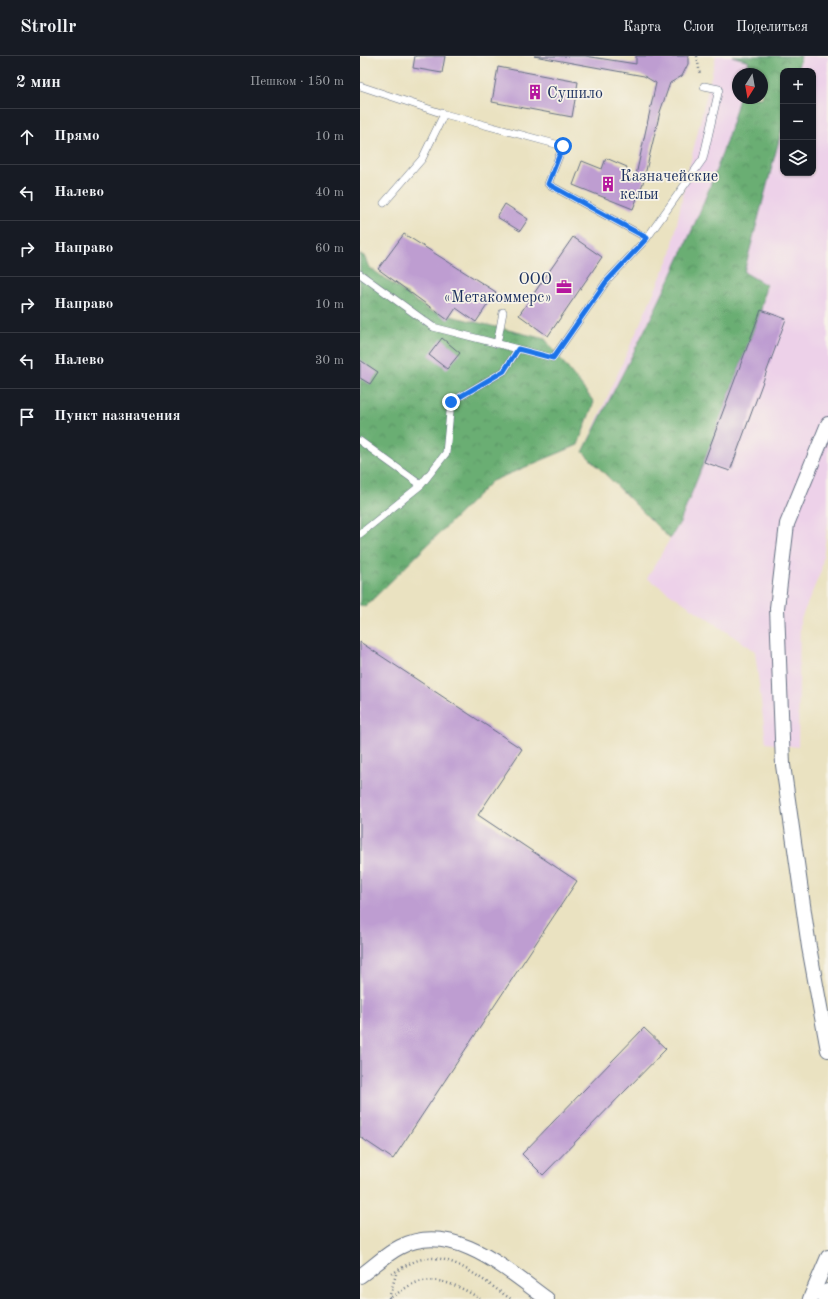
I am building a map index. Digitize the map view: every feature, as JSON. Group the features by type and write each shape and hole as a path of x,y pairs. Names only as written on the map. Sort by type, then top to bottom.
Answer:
{"street":[{"path":"828,424 786,524 777,608 783,765 809,947 828,1050"},
{"path":"360,1276 400,1247 424,1240 448,1241 477,1251 548,1299"},
{"path":"810,1299 828,1258"},
{"path":"824,1299 828,1291"}],"lane":[{"path":"360,86 444,114 563,146 548,184 647,238"},
{"path":"360,274 433,327 553,358 606,282 647,238 703,159 719,89 704,86"},
{"path":"384,203 422,159 444,114"},
{"path":"497,344 503,312"},
{"path":"360,534 421,485 446,453 451,402 504,371 518,349"},
{"path":"360,440 421,485"}],"path":[{"path":"697,56 699,73 704,86"},
{"path":"391,1274 409,1264 428,1258 445,1260 460,1267 511,1299"},
{"path":"389,1299 397,1270"},
{"path":"389,1299 415,1283 430,1279 449,1283 471,1293 480,1299"}],"shaded area":[{"path":"716,56 828,56 828,522 821,571 800,621 798,747 766,743 755,651 647,578 670,539 583,452 671,254 684,188"}],"green space":[{"path":"732,56 801,56 798,68 780,68 780,136 744,272 766,285 761,310 704,462 680,522 670,539 583,452 649,323 690,234 709,189 737,104 768,104 768,68 747,68 749,61"},
{"path":"360,254 364,256 369,267 430,311 545,339 594,402 578,445 492,481 365,607 360,605"}],"building":[{"path":"415,56 445,56 442,73 413,68"},
{"path":"534,56 585,56 636,64 636,56 688,56 688,64 682,76 670,83 660,112 643,183 633,209 573,185 582,161 602,169 606,158 627,167 623,176 635,180 656,83 644,76"},
{"name":"Сушило","path":"498,67 578,82 572,117 492,102"},
{"path":"505,204 528,219 520,231 497,217"},
{"path":"404,234 496,292 476,322 456,308 448,320 378,269"},
{"path":"573,237 602,257 548,336 519,315"},
{"path":"761,310 786,319 730,471 704,462"},
{"path":"442,338 460,353 447,369 429,355"},
{"path":"360,360 378,372 370,384 360,378"},
{"path":"360,642 522,749 478,815 577,881 393,1159 360,1137"},
{"path":"644,1028 666,1049 543,1175 522,1154"}],"place":[{"name":"Сушило","path":"535,92"},
{"name":"Казначейские кельи","path":"608,184"},
{"name":"ООО «Метакоммерс»","path":"564,287"}],"route":[{"path":"451,402 504,371 518,349 553,358 606,282 647,238 624,224 548,184 563,146"}]}
